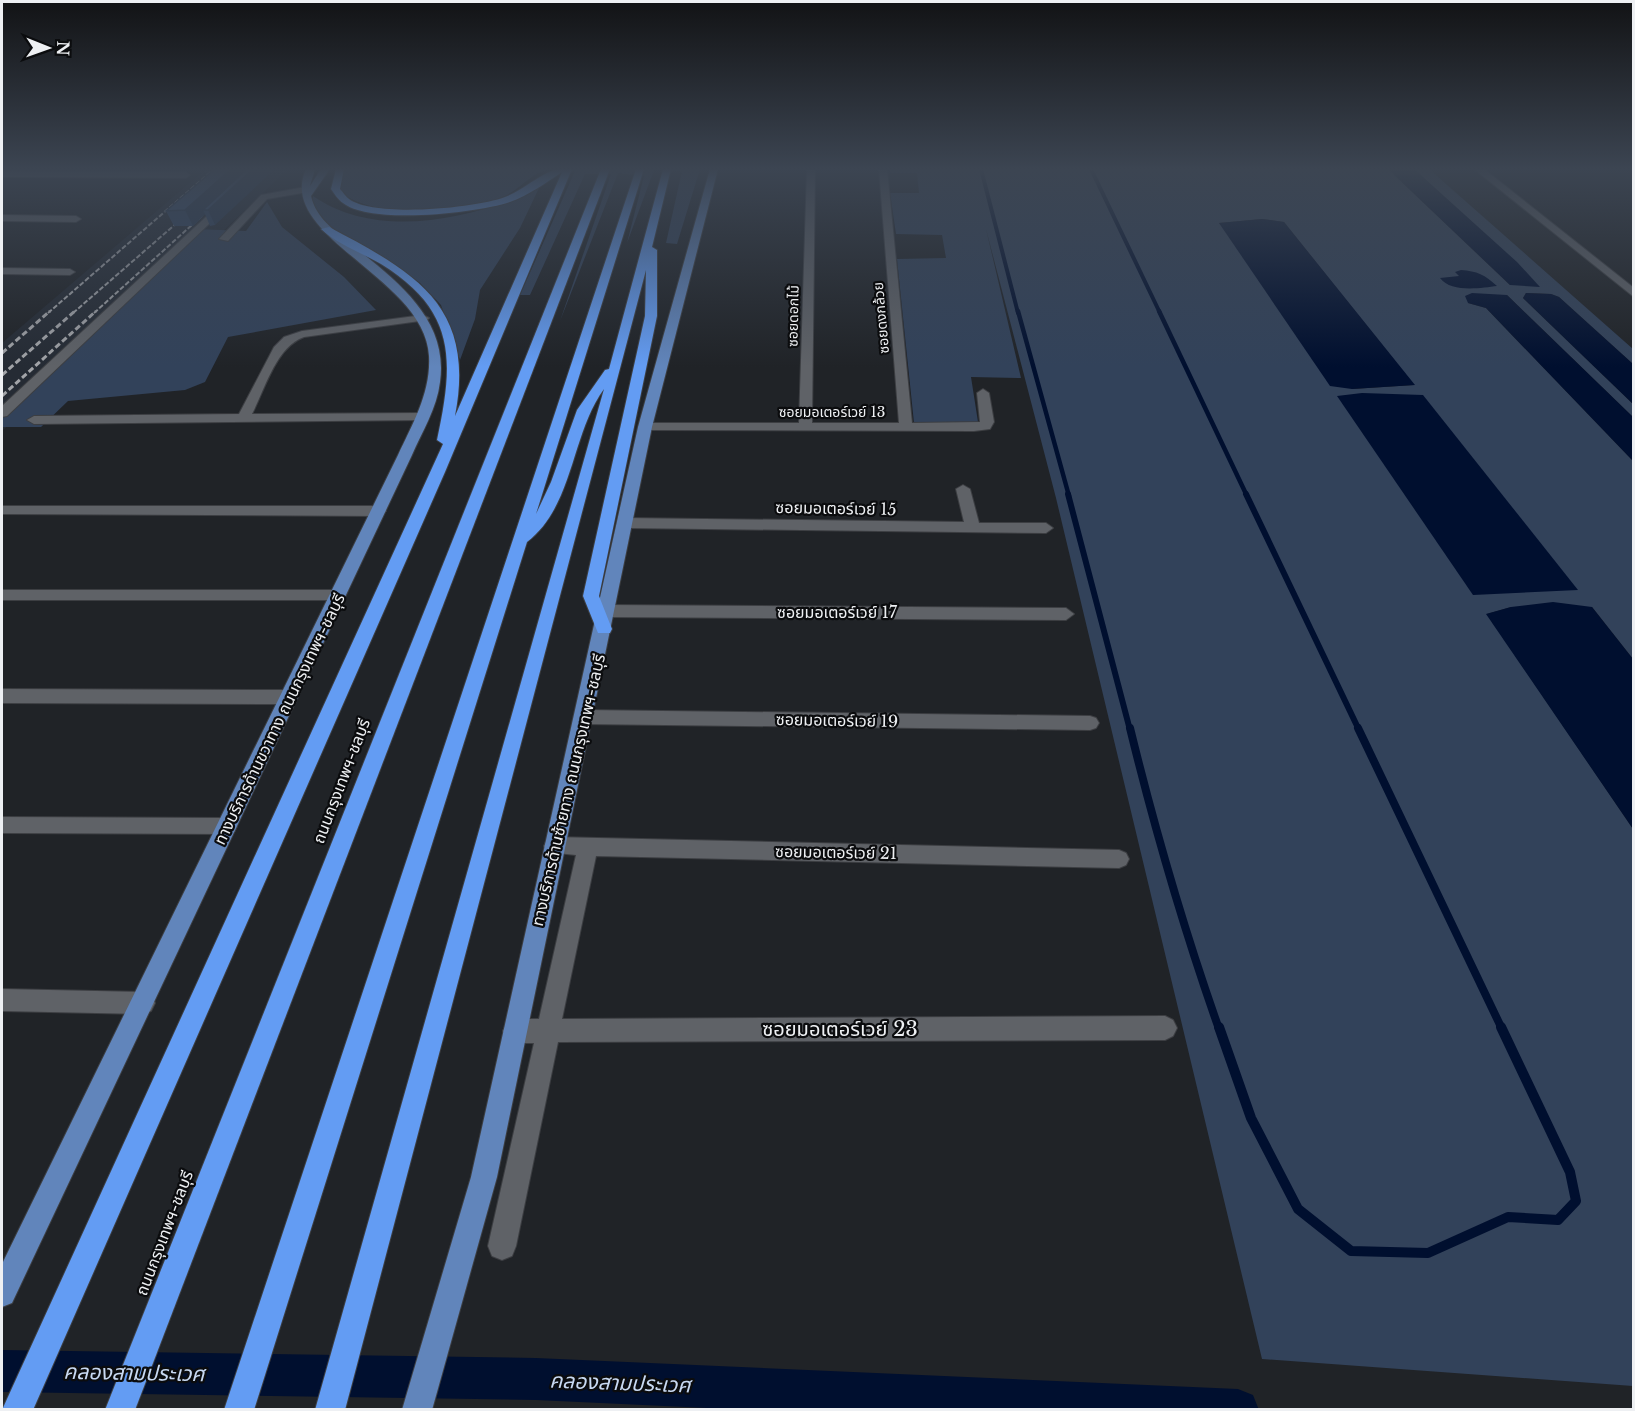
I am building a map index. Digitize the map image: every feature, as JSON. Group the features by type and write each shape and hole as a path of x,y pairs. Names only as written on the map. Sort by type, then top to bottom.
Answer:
{"highway":[{"path":"337,235 385,261 423,291 440,313 451,337 454,377 438,472"},
{"path":"17,1410 438,472 540,235"},
{"name":"ถนนกรุงเทพฯ-ชลบุรี","path":"120,1410 580,235"},
{"path":"238,1410 619,235"},
{"path":"330,1410 618,360 649,235"},
{"path":"604,629 591,596 651,316 652,235"},
{"path":"519,541 532,531 546,510 582,413 618,360"}],"main road":[{"name":"ทางบริการด้านขวาทาง ถนนกรุงเทพฯ-ชลบุรี","path":"2,1293 379,511 422,417 434,380 435,360 432,341 423,318 406,296 333,235"},
{"name":"ทางบริการด้านซ้ายทาง ถนนกรุงเทพฯ-ชลบุรี","path":"417,1410 484,1177 554,846 608,611 645,427 696,235"}],"street":[{"path":"2,413 192,235"},
{"path":"224,239 228,235"},
{"name":"ซอยดอกไม้","path":"805,427 809,235"},
{"name":"ซอยดงกล้วย","path":"889,235 906,427"},
{"path":"1560,235 1634,294"},
{"path":"2,271 70,272"},
{"path":"36,286 54,272"},
{"path":"243,419 278,350 288,339 302,334 423,318"},
{"name":"ซอยมอเตอร์เวย์ 13","path":"645,427 985,426 987,422 983,393"},
{"path":"34,420 422,417"},
{"path":"963,489 973,528"},
{"path":"2,510 379,511"},
{"name":"ซอยมอเตอร์เวย์ 15","path":"626,523 1046,528"},
{"path":"2,595 338,595"},
{"name":"ซอยมอเตอร์เวย์ 17","path":"608,611 1066,614"},
{"path":"2,696 289,697"},
{"name":"ซอยมอเตอร์เวย์ 19","path":"583,717 1090,723"},
{"path":"2,825 227,826"},
{"name":"ซอยมอเตอร์เวย์ 21","path":"554,846 1119,859"},
{"path":"502,1246 588,846"},
{"path":"2,1000 143,1003"},
{"name":"ซอยมอเตอร์เวย์ 23","path":"515,1031 1165,1028"}],"shaded area":[{"path":"129,235 219,235 2,431 2,343"},
{"path":"189,235 292,235 344,277 376,310 228,337 205,382 185,390 68,401 41,427 2,427 2,406"},
{"path":"343,235 516,235 480,290 475,319 460,360 441,305 420,283 397,266"},
{"path":"547,235 557,235 530,295 520,295"},
{"path":"590,235 594,235 560,321"},
{"path":"668,235 680,235 677,244 666,243"},
{"path":"935,235 987,235 1021,378 971,377 978,422 914,423 897,259 946,258 942,235"},
{"path":"988,235 1228,235 1352,389 1414,385 1294,235 1457,235 1510,285 1517,263 1486,235 1504,235 1633,349 1633,364 1559,297 1551,294 1526,293 1523,298 1633,404 1633,417 1507,295 1468,303 1486,308 1633,461 1633,659 1592,607 1511,607 1487,614 1633,829 1633,1386 1262,1359 1056,498"},
{"path":"1227,235 1294,235 1415,385 1352,389 1330,386"},
{"path":"1457,235 1487,235 1540,287 1510,285"},
{"path":"1461,270 1480,274 1497,286 1459,288 1445,283 1440,278 1459,276 1455,272"},
{"path":"1472,293 1507,295 1633,417 1633,461 1486,308 1468,303 1465,296"},
{"path":"1526,293 1551,294 1559,297 1633,364 1633,404 1523,298"},
{"path":"1362,393 1423,395 1578,590 1473,595 1337,396"},
{"path":"1553,602 1592,607 1633,659 1633,829 1486,614 1511,607"}],"waterway":[{"path":"998,235 1018,313"},
{"path":"1123,235 1160,313"},
{"path":"1018,311 1069,496"},
{"path":"1159,311 1247,496"},
{"path":"1068,494 1130,730"},
{"path":"1246,494 1359,730"},
{"path":"1130,728 1171,880 1219,1029"},
{"path":"1358,728 1502,1029"},
{"path":"1219,1027 1251,1118 1298,1209 1351,1251 1428,1253 1508,1217 1558,1220 1576,1201 1570,1172 1501,1027"},
{"name":"คลองสามประเวศ","path":"2,1371 536,1379 1238,1410"}],"railway":[{"path":"48,313 138,235"},
{"path":"73,313 163,235"},
{"path":"94,313 181,235"},
{"path":"2,353 50,311"},
{"path":"2,375 75,311"},
{"path":"2,396 96,311"}]}
